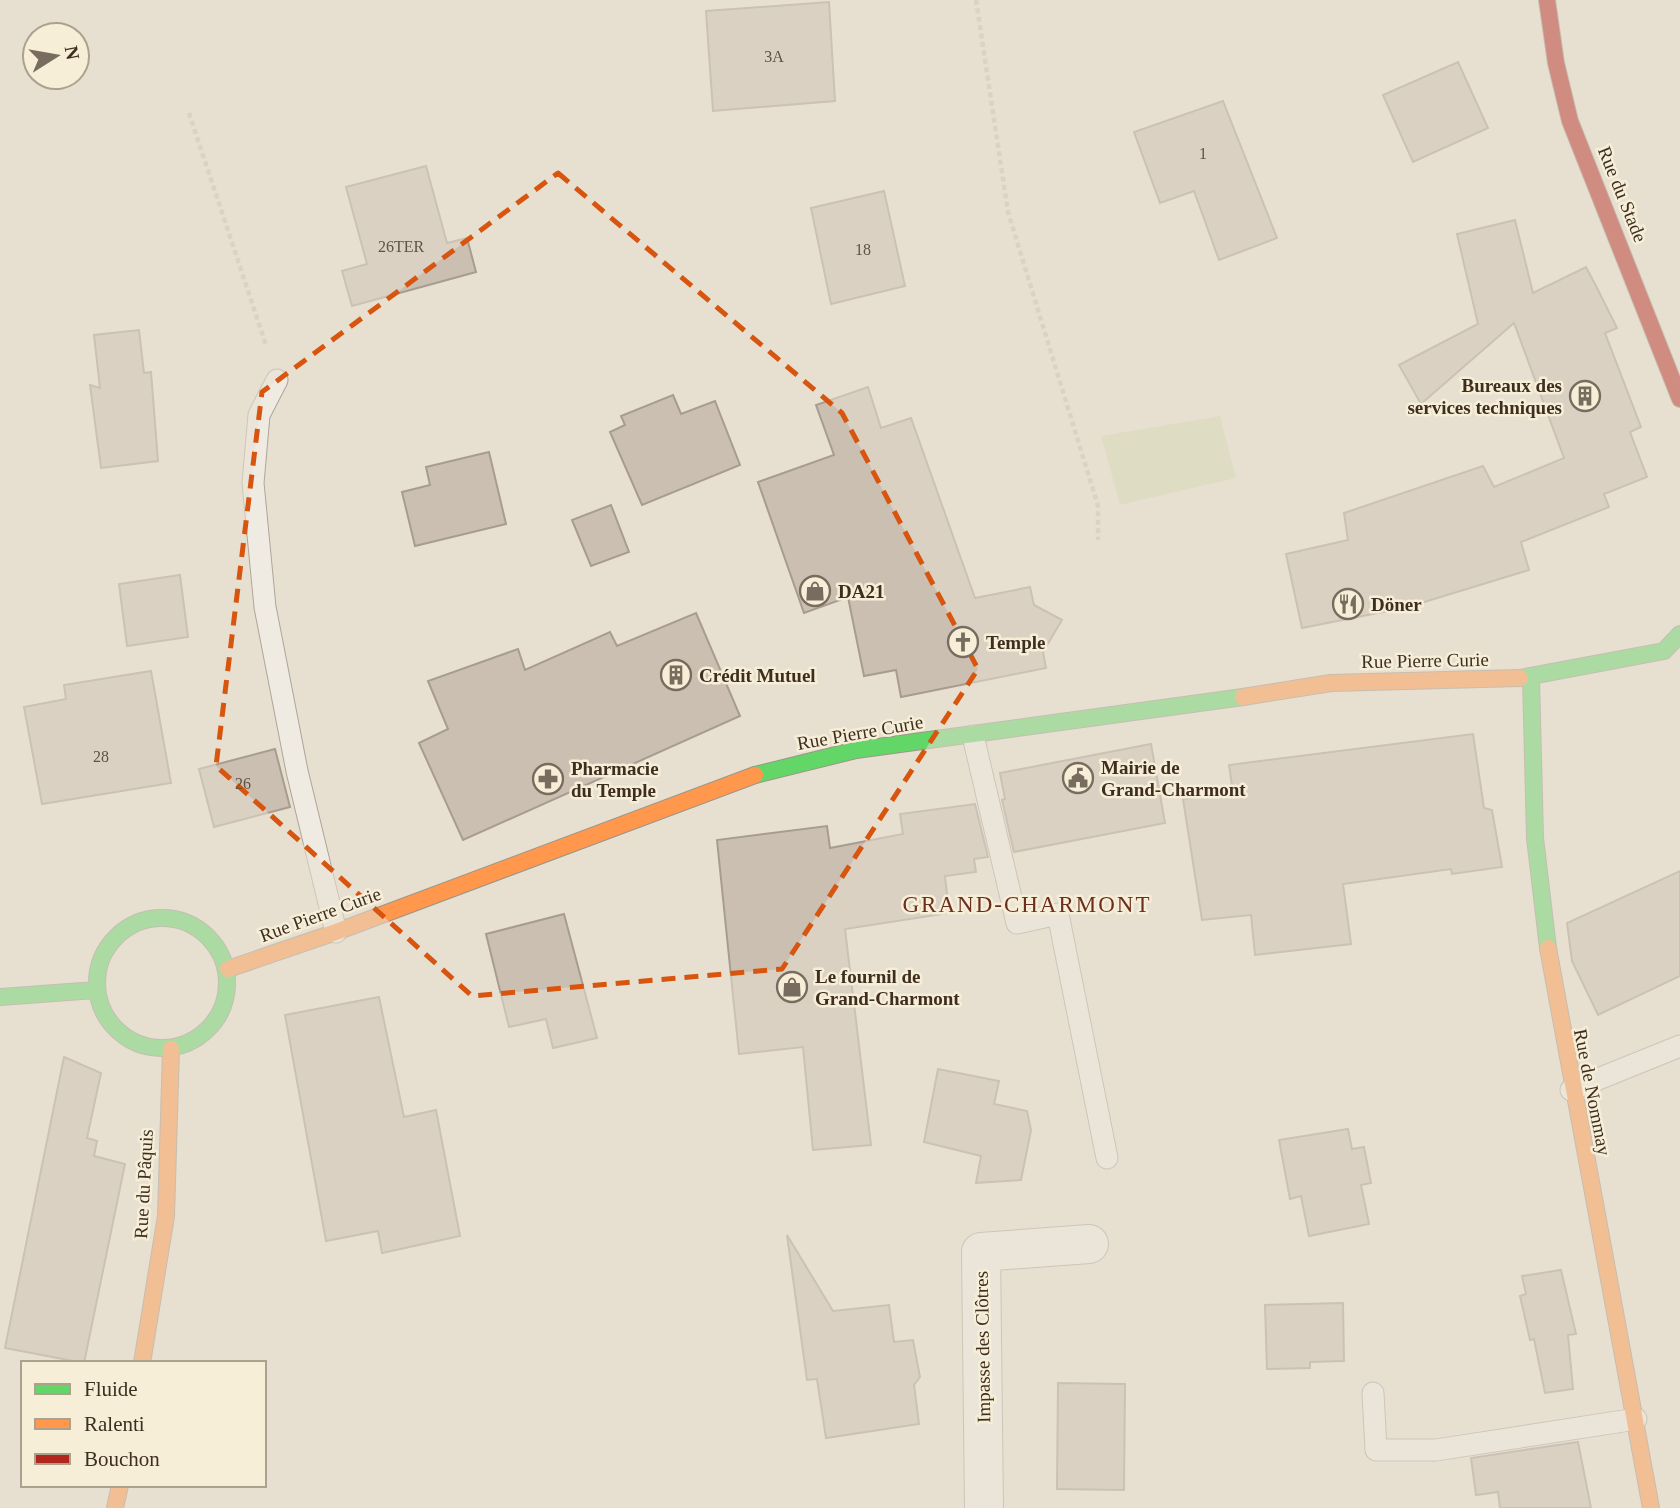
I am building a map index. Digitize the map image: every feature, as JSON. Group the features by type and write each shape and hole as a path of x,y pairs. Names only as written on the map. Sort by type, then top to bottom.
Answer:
{"street":[{"name":"Rue du Stade","path":"1547,0 1556,63 1570,121 1606,206 1680,399"},
{"name":"Rue Pierre Curie","path":"228,969 336,932 766,771 856,750 973,736 1331,683 1531,678 1664,651 1680,634"},
{"name":"Rue de Nommay","path":"1531,678 1539,887 1571,1090 1651,1508"},
{"path":"172,916 208,934 228,969 225,1005 204,1035 171,1049 137,1044 109,1023 96,990 103,951 133,923 172,916"},
{"path":"0,997 96,990"},
{"name":"Rue du Pâquis","path":"142,1361 166,1216 171,1049"},
{"name":"Impasse des Clôtres","path":"984,1508 981,1252 1089,1244"},
{"path":"115,1508 120,1487"}],"lane":[{"path":"277,380 259,415 253,483 265,607 297,771 336,932"},
{"path":"973,736 1017,923 1058,914 1107,1158"},
{"path":"1571,1090 1680,1046"},
{"path":"1373,1393 1376,1450 1436,1450 1636,1419"}],"path":[{"path":"976,0 1008,212 1098,506 1098,540"},
{"path":"190,113 277,380"}],"highlighted area":[{"path":"558,173 842,413 978,669 782,969 472,996 216,766 262,392"}],"green space":[{"path":"1220,416 1236,478 1120,505 1101,436"}],"building":[{"path":"829,2 835,101 713,111 706,11"},
{"path":"1458,62 1488,128 1413,162 1383,95"},
{"path":"1223,101 1277,238 1219,260 1194,191 1160,203 1134,132"},
{"path":"426,166 447,243 467,238 476,272 352,306 342,271 367,264 346,187"},
{"path":"884,191 905,286 831,304 811,208"},
{"path":"1515,220 1533,293 1586,267 1596,286 1617,328 1605,333 1641,427 1630,432 1647,477 1604,494 1609,507 1521,542 1529,570 1408,607 1302,628 1286,554 1348,540 1344,513 1483,466 1494,487 1564,458 1514,323 1421,404 1399,365 1478,324 1457,234"},
{"path":"139,330 144,373 151,372 158,461 101,468 90,385 100,388 94,335"},
{"path":"868,387 881,428 911,418 975,598 1030,587 1034,605 1062,620 1043,652 1046,668 901,697 896,670 864,676 848,597 804,613 758,482 834,455 816,405"},
{"path":"673,395 681,414 715,401 740,465 642,505 610,432 625,425 621,416"},
{"path":"489,452 506,524 415,546 402,492 430,485 426,467"},
{"path":"611,505 629,552 591,566 572,520"},
{"path":"180,575 188,637 127,646 119,584"},
{"path":"696,613 740,716 463,840 419,743 448,729 428,681 518,649 525,670 610,632 617,646"},
{"path":"151,671 171,783 42,804 24,707 66,699 64,685"},
{"path":"1473,734 1484,808 1492,810 1502,867 1452,874 1451,869 1343,884 1351,944 1255,955 1251,915 1202,920 1183,799 1233,792 1229,765"},
{"path":"1151,744 1165,823 1014,852 1002,800 1005,799 1000,773"},
{"path":"275,749 290,807 214,827 199,769"},
{"name":"Le fournil de Grand-Charmont","path":"975,804 988,857 974,859 976,872 945,876 949,913 845,929 871,1145 813,1150 803,1047 739,1054 717,840 827,826 830,848 903,834 900,814"},
{"path":"1680,871 1680,976 1598,1015 1572,961 1567,923"},
{"path":"564,914 597,1038 553,1048 546,1019 509,1027 486,934"},
{"path":"379,997 404,1117 436,1110 460,1236 382,1253 378,1231 326,1241 285,1015"},
{"path":"64,1057 101,1073 87,1138 97,1141 94,1156 125,1164 84,1361 5,1348"},
{"path":"938,1069 999,1081 994,1104 1027,1111 1031,1130 1021,1180 976,1183 981,1156 924,1142"},
{"path":"1348,1129 1352,1149 1364,1147 1371,1183 1361,1185 1369,1224 1309,1236 1301,1196 1290,1199 1279,1140"},
{"path":"787,1235 833,1311 889,1305 894,1342 913,1340 920,1377 914,1385 919,1424 826,1438 817,1379 807,1380"},
{"path":"1561,1270 1576,1334 1568,1335 1573,1389 1545,1393 1534,1339 1530,1340 1520,1296 1526,1294 1522,1276"},
{"path":"1343,1303 1344,1361 1310,1362 1310,1368 1267,1369 1265,1305"},
{"path":"1058,1383 1125,1384 1124,1490 1057,1489"},
{"path":"1578,1442 1591,1508 1500,1508 1498,1492 1476,1495 1471,1458"}],"traffic: fast":[{"path":"1520,678 1664,651 1680,634"},
{"path":"1531,678 1535,838 1548,948"},
{"path":"755,775 856,750 1243,697"},
{"path":"162,918 187,923 208,937 222,958 227,983 222,1008 208,1029 187,1043 162,1048 137,1043 116,1029 102,1008 97,983 102,958 116,937 137,923 162,918"},
{"path":"0,997 96,990"}],"traffic: slow":[{"path":"1243,697 1331,683 1520,678"},
{"path":"228,969 336,932 755,775"},
{"path":"1548,948 1651,1508"},
{"path":"142,1361 166,1216 171,1049"},
{"path":"115,1508 120,1487"}],"traffic: jam":[{"path":"1547,0 1556,63 1570,121 1680,399"}],"place":[{"name":"Bureaux des services techniques","path":"1585,396"},
{"name":"DA21","path":"815,591"},
{"name":"Döner","path":"1348,604"},
{"name":"Temple","path":"963,642"},
{"name":"Crédit Mutuel","path":"676,675"},
{"name":"Mairie de Grand-Charmont","path":"1078,778"},
{"name":"Pharmacie du Temple","path":"548,779"},
{"name":"Le fournil de Grand-Charmont","path":"792,987"}],"district":[{"name":"GRAND-CHARMONT","path":"1027,904"}]}
